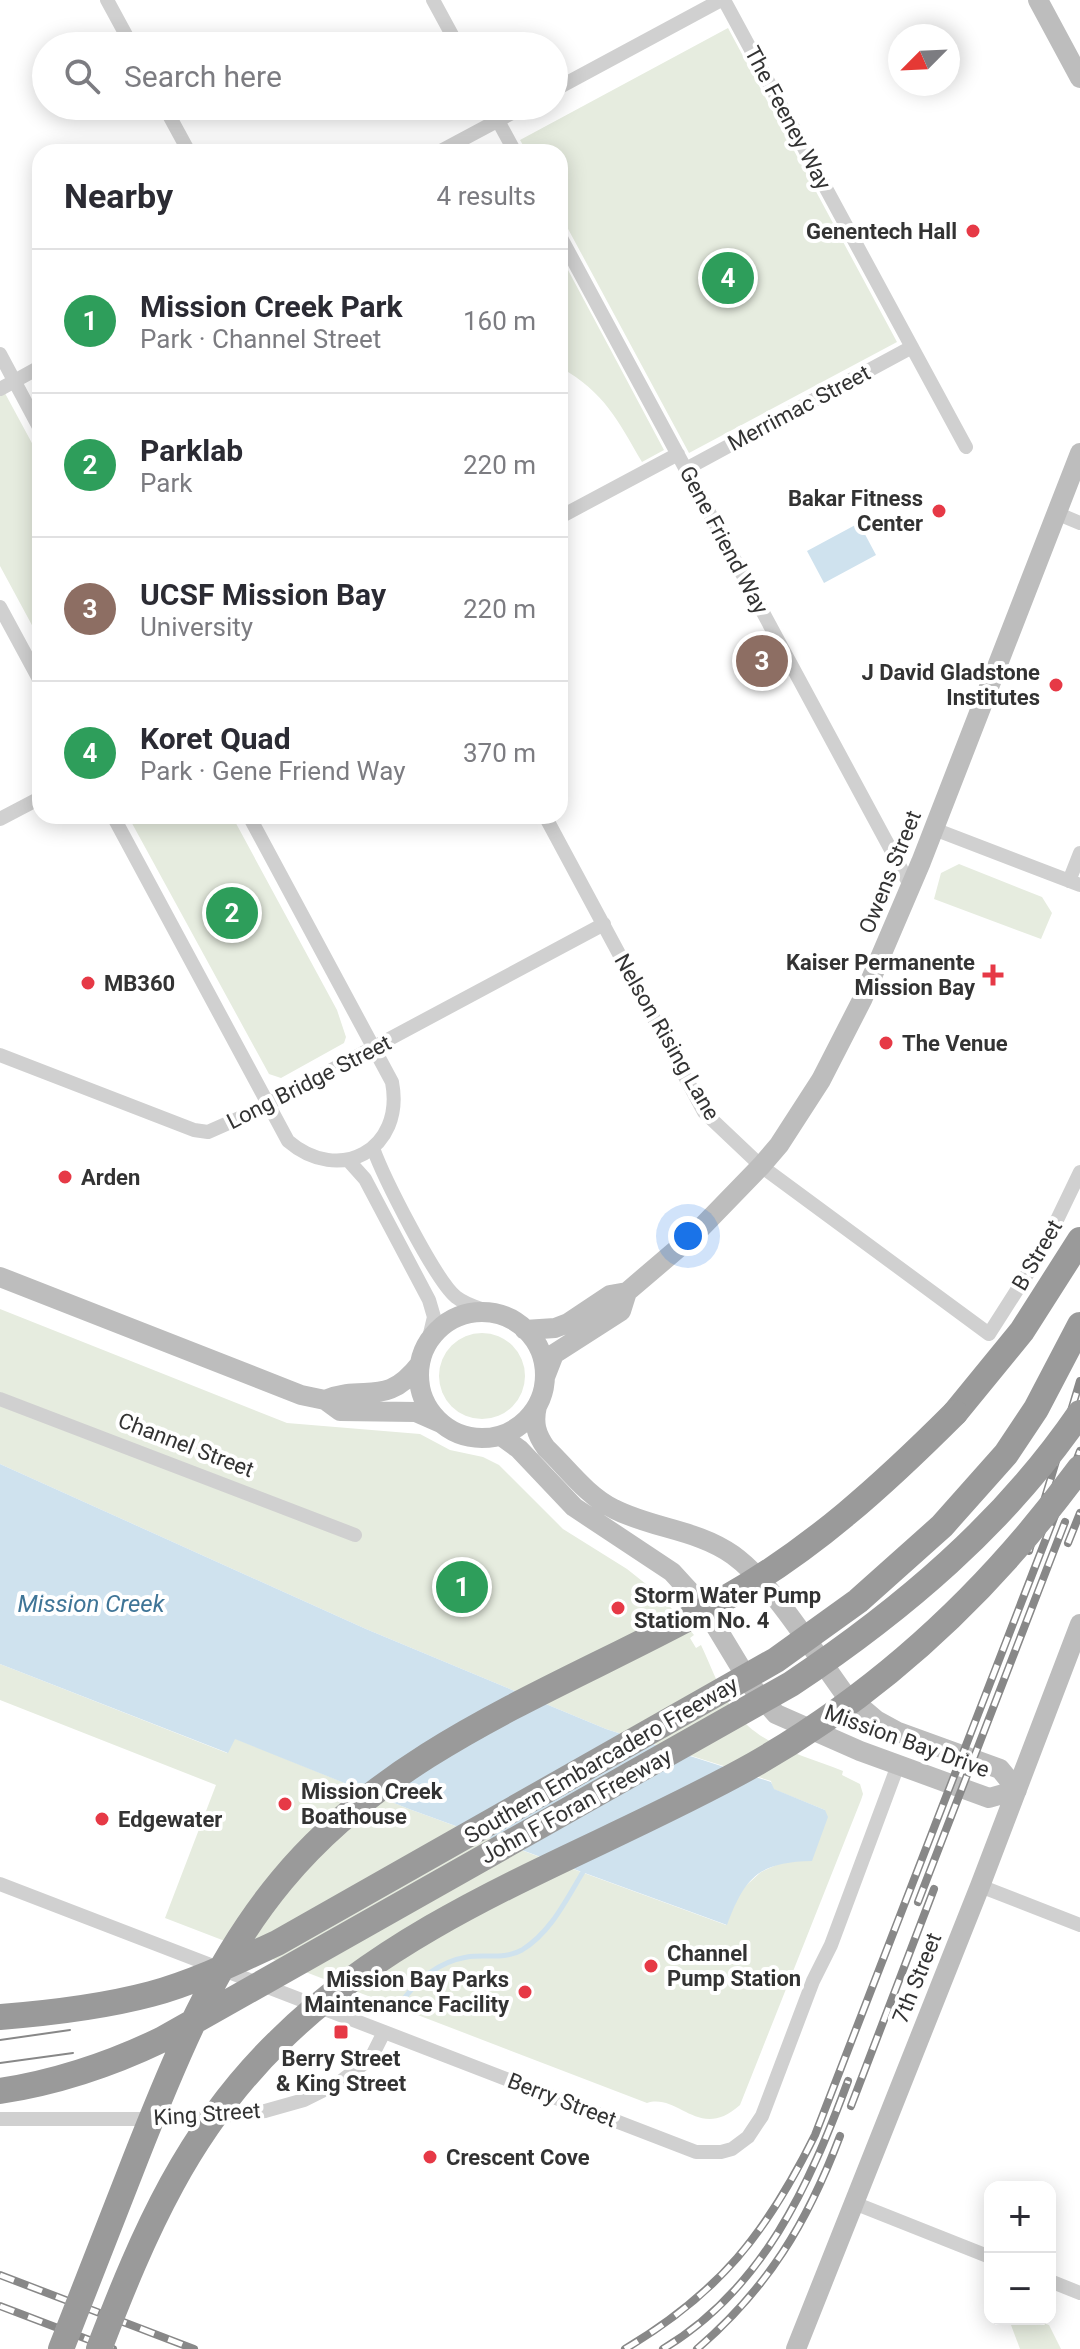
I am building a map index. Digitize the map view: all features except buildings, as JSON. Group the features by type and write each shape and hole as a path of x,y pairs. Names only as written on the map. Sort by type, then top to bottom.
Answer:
{"highway":[{"path":"61,2349 188,2030 242,1933 284,1878 325,1834 368,1796 408,1767 487,1721 727,1597 787,1559 837,1522 896,1472 964,1402 1022,1331 1080,1240"},
{"name":"Southern Embarcadero Freeway","path":"0,2017 88,2007 154,1993 217,1971 277,1943 776,1660 858,1601 942,1526 974,1492 1006,1454 1036,1409 1080,1325"},
{"name":"John F Foran Freeway","path":"0,2091 80,2074 161,2040 791,1684 876,1625 956,1556 1023,1485 1080,1413"},
{"path":"99,2349 137,2252 184,2162 243,2080 278,2041 315,2007 352,1977 429,1927 715,1785 756,1763 843,1707 931,1637 967,1602 1031,1532 1080,1468"}],"street":[{"path":"107,0 124,32"},
{"path":"433,0 450,32"},
{"path":"568,83 723,0"},
{"name":"The Feeney Way","path":"723,0 966,447"},
{"path":"1038,0 1080,78"},
{"path":"172,120 185,144"},
{"path":"454,144 498,120 511,144"},
{"name":"Gene Friend Way","path":"568,252 911,887"},
{"name":"Merrimac Street","path":"686,469 912,347"},
{"path":"0,354 32,414"},
{"path":"0,389 32,371"},
{"name":"Owens Street","path":"525,1330 555,1328 568,1323 610,1295 627,1292 696,1233 761,1166 786,1134 835,1054 911,887 1080,453"},
{"path":"568,513 678,454"},
{"path":"1056,513 1080,523"},
{"path":"0,607 32,666"},
{"path":"0,819 32,802"},
{"path":"117,824 288,1141 314,1158 348,1160 373,1148 384,1136 391,1122 395,1096 392,1082 253,824"},
{"name":"Nelson Rising Lane","path":"549,824 704,1112 761,1166 989,1334"},
{"path":"934,829 1074,883 1080,853"},
{"name":"Long Bridge Street","path":"0,1055 194,1130 208,1132 222,1128 375,1049 604,924"},
{"path":"0,1277 301,1395 325,1400 340,1411 416,1412 463,1436 501,1436 522,1424 537,1406 545,1377 540,1351 525,1330 509,1318 465,1303 445,1286 373,1148"},
{"path":"325,1400 341,1393 372,1395 389,1391 409,1378 420,1364 434,1317 429,1300 365,1179 348,1160"},
{"name":"B Street","path":"989,1334 1042,1251 1080,1172"},
{"name":"Owens Street","path":"545,1377 554,1354 621,1311 627,1292"},
{"path":"428,1342 451,1320 470,1313 490,1312"},
{"path":"420,1364 420,1390 425,1403 441,1423"},
{"name":"Channel Street","path":"0,1399 355,1535"},
{"name":"Mission Bay Drive","path":"501,1436 519,1449 574,1507 672,1572 704,1607 753,1688 776,1714 898,1765 989,1798 1017,1790 1000,1769 898,1732 856,1706 755,1575 731,1554 688,1532 643,1521 600,1501 539,1438 534,1419 537,1406"},
{"name":"7th Street","path":"796,2349 1017,1790 1073,1664 1080,1624"},
{"name":"Berry Street","path":"0,1884 696,2152 721,2152 732,2149 748,2137 762,2116 813,1981 831,1945 898,1765"},
{"path":"980,1886 1080,1925"},
{"name":"King Street","path":"0,2119 198,2119 265,2111 304,2100 347,2077 375,2054 384,2032"},
{"path":"854,2203 984,2255"},
{"path":"1056,2283 1080,2293"}],"shaded area":[{"path":"728,28 897,342 689,453 568,229 568,144 522,144 520,140 557,120 568,120 568,114"},
{"path":"568,270 664,450 642,462 608,408 568,372"},
{"path":"0,384 32,443 32,625 0,566"},
{"path":"132,824 236,824 337,1010 346,1037 344,1043 281,1078 269,1074"},
{"path":"959,864 1042,897 1052,913 1041,939 934,899 941,873"},
{"path":"0,1309 287,1423 420,1434 450,1450 483,1457 499,1465 563,1529 627,1569 661,1596 694,1635 690,1638 696,1648 701,1645 725,1697 746,1724 771,1742 843,1771 842,1775 860,1784 861,1800 740,2105 726,2115 713,2119 701,2118 669,2104 647,2103 165,1918 216,1785 0,1700 0,1664 227,1753 234,1738 409,1809 726,1925 740,1891 761,1872 785,1861 825,1810 773,1789 771,1781 606,1729 366,1629 0,1464"},
{"path":"482,1333 499,1336 513,1345 522,1359 525,1376 522,1393 513,1407 499,1416 482,1419 465,1416 451,1407 442,1393 439,1376 442,1359 451,1345 465,1336"},
{"path":"1011,2325 1049,2325 1061,2349 1020,2349"}],"water":[{"path":"859,523 876,555 824,583 807,551"},
{"name":"Mission Creek","path":"0,1464 366,1629 606,1729 771,1782 774,1789 825,1810 828,1817 812,1861 779,1865 756,1875 740,1895 727,1925 409,1809 235,1739 228,1753 0,1664"}],"waterway":[{"path":"398,2007 419,1982 446,1964 467,1957 508,1955 532,1943 557,1915 583,1872"}],"tram line":[{"path":"0,2040 70,2030"},
{"path":"0,2063 73,2053"}],"railway":[{"path":"1029,1551 1080,1381"},
{"path":"625,2349 688,2305 737,2258 778,2202 815,2135 1080,1451"},
{"path":"1068,1543 1080,1513"},
{"path":"918,1902 1065,1522"},
{"path":"851,2106 934,1889"},
{"path":"663,2349 698,2325 729,2297 755,2266 799,2196 848,2081"},
{"path":"697,2349 745,2302 783,2252 814,2197 840,2136"},
{"path":"0,2275 194,2349"},
{"path":"0,2306 113,2349"}],"place":[{"name":"Genentech Hall","path":"973,231"},
{"name":"Koret Quad","path":"728,278"},
{"name":"Bakar Fitness Center","path":"939,511"},
{"name":"UCSF Mission Bay","path":"762,661"},
{"name":"J David Gladstone Institutes","path":"1056,685"},
{"name":"Parklab","path":"232,913"},
{"name":"Kaiser Permanente Mission Bay","path":"993,975"},
{"name":"MB360","path":"88,983"},
{"name":"The Venue","path":"886,1043"},
{"name":"Arden","path":"65,1177"},
{"name":"Mission Creek Park","path":"462,1587"},
{"name":"Storm Water Pump Statiom No. 4","path":"618,1608"},
{"name":"Mission Creek Boathouse","path":"285,1804"},
{"name":"Edgewater","path":"102,1819"},
{"name":"Channel Pump Station","path":"651,1966"},
{"name":"Mission Bay Parks Maintenance Facility","path":"525,1992"},
{"name":"Berry Street & King Street","path":"341,2032"},
{"name":"Crescent Cove","path":"430,2157"}]}
